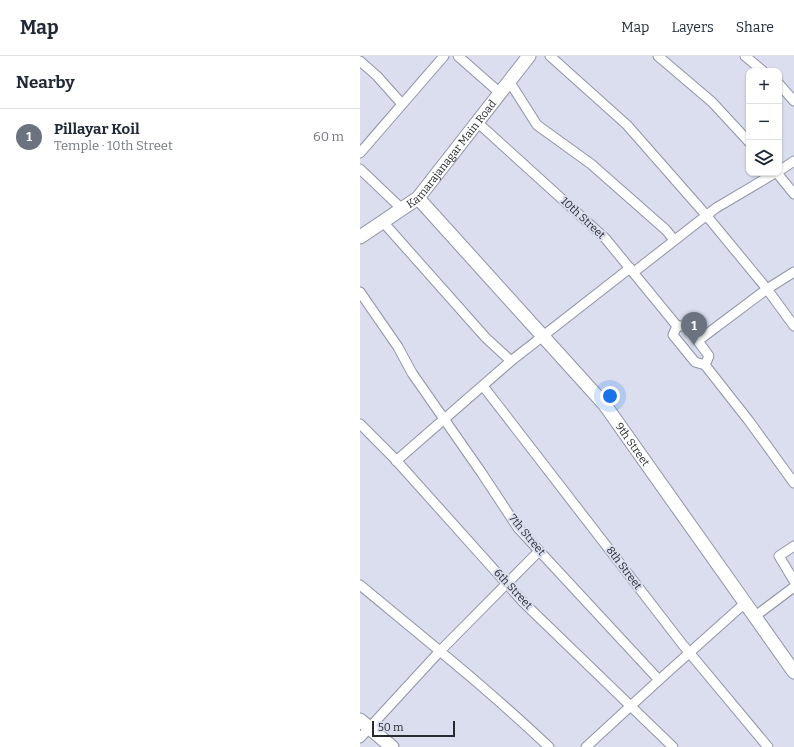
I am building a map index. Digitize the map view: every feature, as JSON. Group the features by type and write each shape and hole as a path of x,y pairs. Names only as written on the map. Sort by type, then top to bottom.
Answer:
{"street":[{"path":"360,153 444,56"},
{"path":"458,56 500,93"},
{"name":"Kamarajanagar Main Road","path":"360,237 418,198 529,56"},
{"path":"550,56 627,125 706,215 767,289 794,326"},
{"path":"658,56 712,102 747,140"},
{"path":"745,56 759,68"},
{"path":"360,61 377,76 402,104"},
{"path":"509,81 537,125 591,164 666,230 674,240"},
{"path":"782,87 794,101"},
{"name":"10th Street","path":"477,122 605,238 677,326 687,326 699,340 709,356 705,365"},
{"path":"782,169 794,161"},
{"path":"360,169 402,209"},
{"path":"396,461 511,361 706,215 770,176"},
{"path":"780,176 794,194"},
{"name":"9th Street","path":"418,198 605,405 794,672"},
{"path":"383,222 486,338 511,361"},
{"path":"699,340 767,289 794,272"},
{"name":"7th Street","path":"360,292 398,347 412,374 518,528 659,680"},
{"path":"677,326 673,335 695,362 705,365 749,421 794,483"},
{"name":"8th Street","path":"483,386 689,652 768,747"},
{"name":"6th Street","path":"360,424 396,461 507,584 673,747"},
{"path":"794,546 779,556 794,581"},
{"path":"360,738 365,723 440,651 540,551"},
{"path":"360,585 515,715 549,747"},
{"path":"754,617 794,586"},
{"path":"586,747 630,705 745,603"},
{"path":"365,723 392,747"}],"place":[{"name":"Pillayar Koil","path":"694,345"}]}
